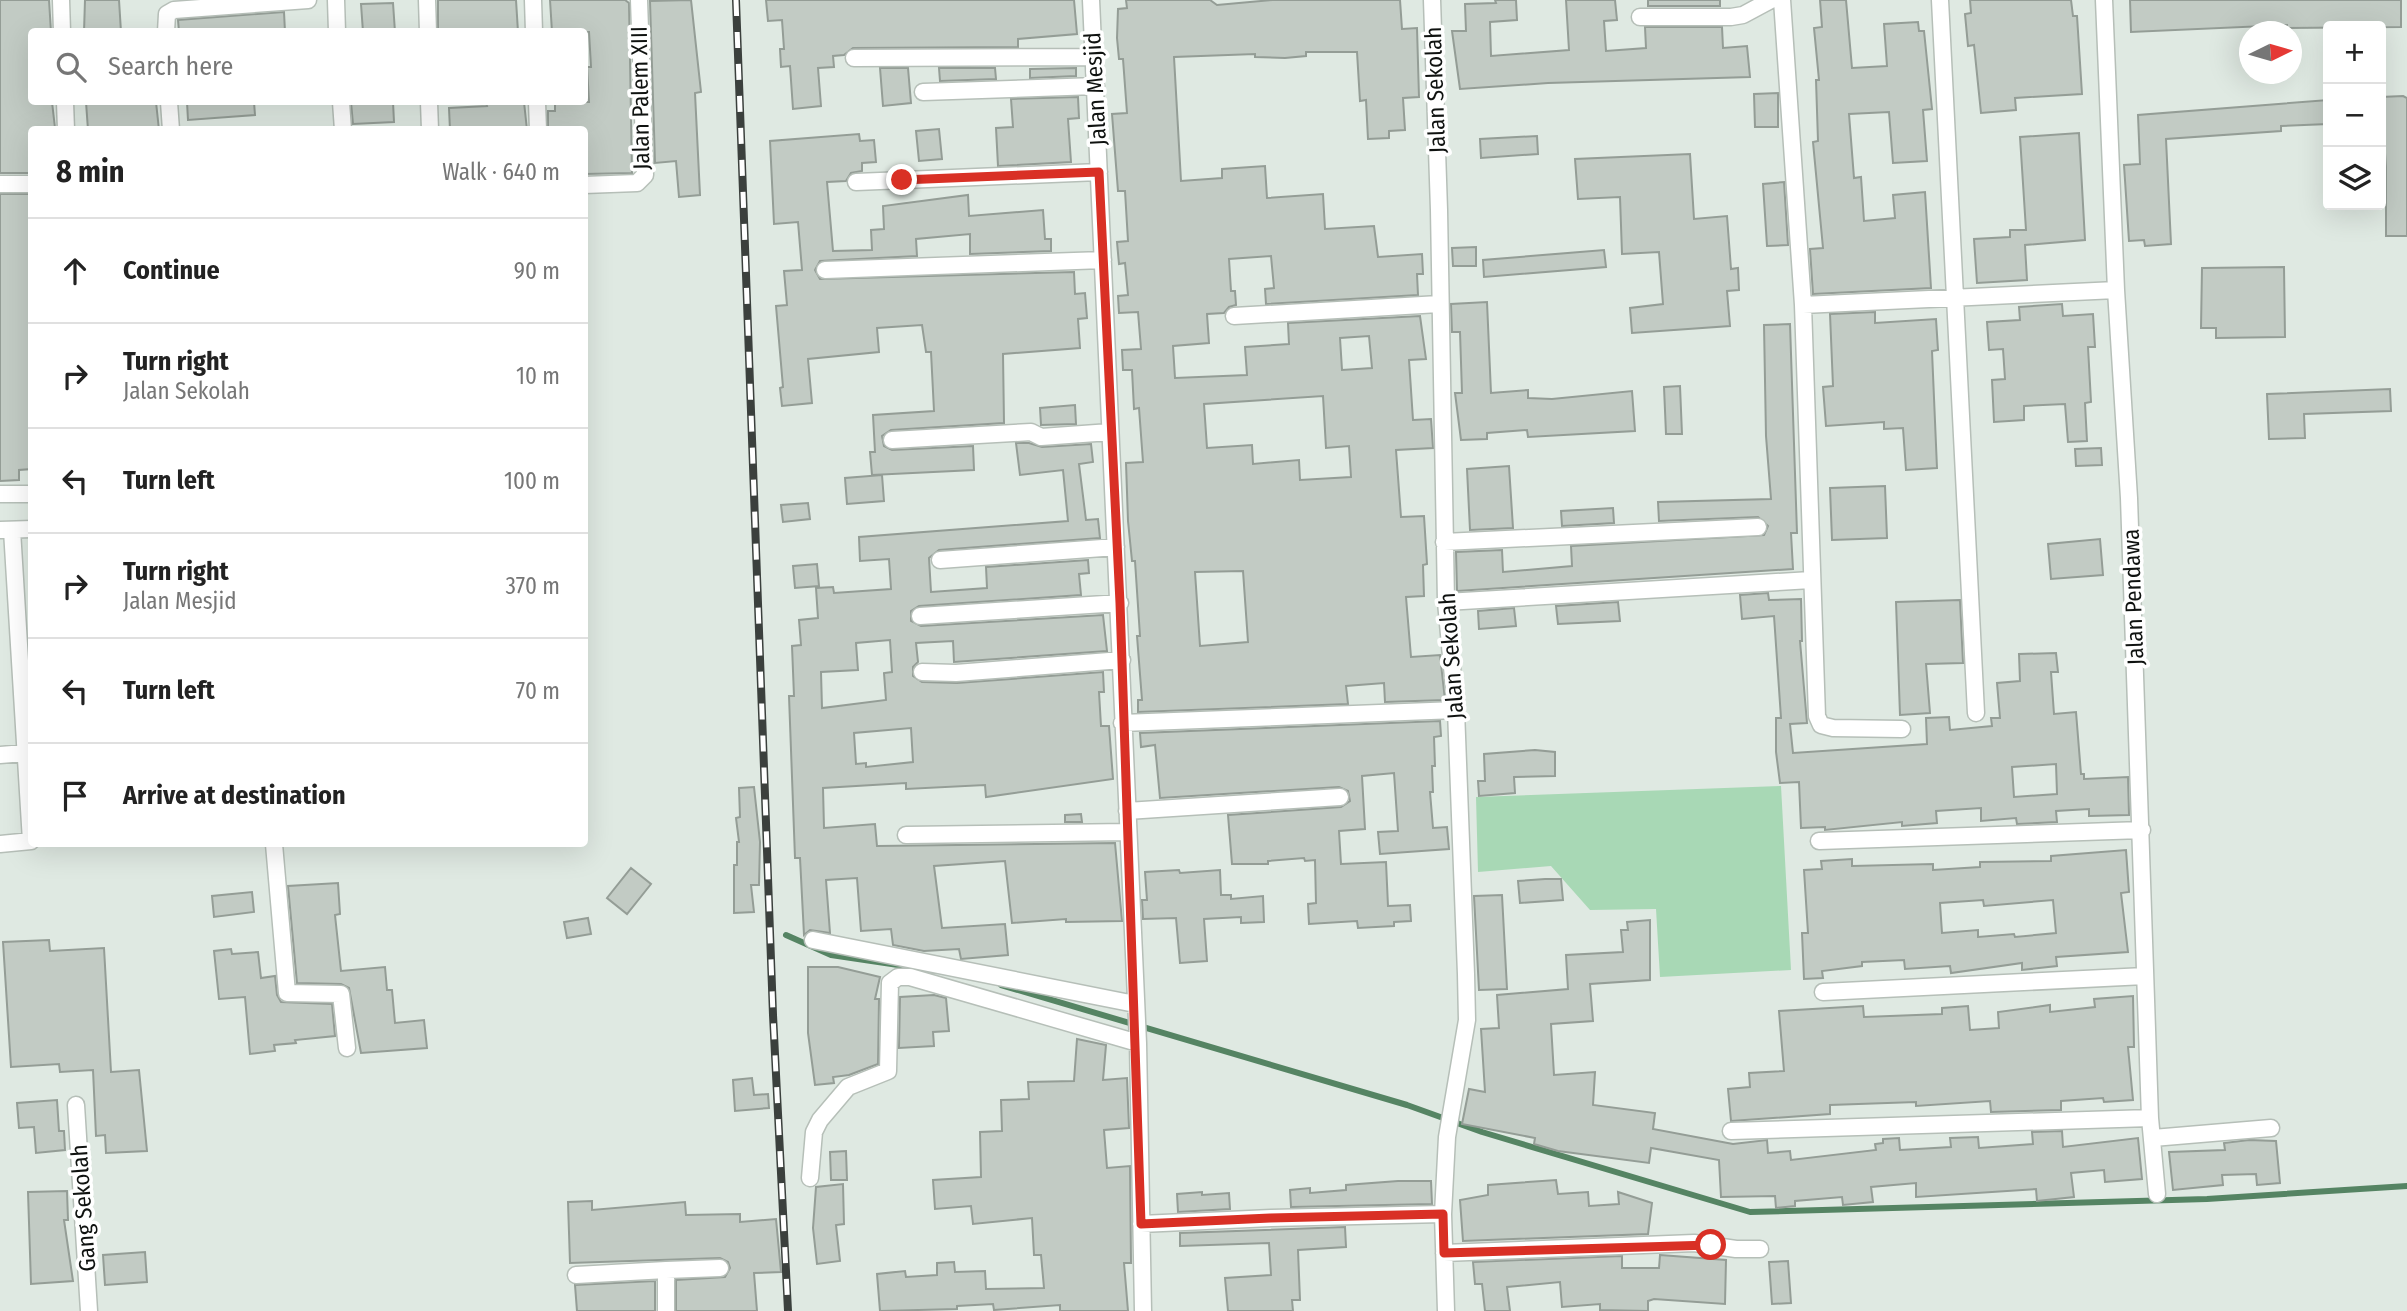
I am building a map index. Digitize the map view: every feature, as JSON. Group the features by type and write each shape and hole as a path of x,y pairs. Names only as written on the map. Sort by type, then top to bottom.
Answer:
{"street":[{"path":"61,0 62,28"},
{"path":"166,28 167,14 174,10 308,0"},
{"path":"336,0 337,28"},
{"path":"427,0 428,28"},
{"path":"533,0 534,28"},
{"name":"Jalan Palem XIII","path":"588,185 637,183 645,174 639,0"},
{"name":"Jalan Mesjid","path":"1091,0 1120,603 1122,723 1137,1039 1143,1311"},
{"name":"Jalan Sekolah","path":"1432,0 1446,602 1456,710 1467,1020 1459,1083 1447,1137 1443,1214 1446,1311"},
{"path":"1640,17 1731,17 1744,15 1771,0"},
{"path":"1782,0 1803,305 1817,716 1822,725 1833,728 1902,729"},
{"path":"1940,0 1976,713"},
{"name":"Jalan Pendawa","path":"2104,0 2116,290 2129,498 2150,1118 2157,1194"},
{"path":"854,58 1094,57"},
{"path":"923,92 1096,86"},
{"path":"65,105 66,126"},
{"path":"169,105 171,126"},
{"path":"341,105 343,126"},
{"path":"429,105 430,126"},
{"path":"537,105 538,126"},
{"path":"856,182 1099,172"},
{"path":"0,184 28,184"},
{"path":"825,270 1103,261"},
{"path":"1803,305 2116,290"},
{"path":"1234,316 1439,304"},
{"path":"892,440 1031,432 1041,437 1110,432"},
{"path":"0,494 28,494"},
{"path":"1444,542 1758,527"},
{"path":"0,755 27,763 6,530 28,529"},
{"path":"940,560 1116,547"},
{"path":"1446,602 1811,580"},
{"path":"920,616 1120,603"},
{"path":"922,672 956,673 1122,660"},
{"path":"1122,723 1456,710"},
{"path":"1126,811 1340,797"},
{"path":"1819,841 2142,830"},
{"path":"906,835 1128,832"},
{"path":"0,844 28,841"},
{"path":"274,847 287,993 341,994 347,1048"},
{"path":"813,940 1135,1008"},
{"path":"810,1178 814,1132 820,1120 848,1087 888,1071 890,983 898,976 1137,1039"},
{"path":"1823,992 2145,976"},
{"name":"Gang Sekolah","path":"76,1105 89,1311"},
{"path":"1731,1131 2150,1118"},
{"path":"2153,1138 2271,1128"},
{"path":"1141,1224 1443,1214"},
{"path":"1444,1253 1694,1243 1736,1249 1760,1249"},
{"path":"576,1275 720,1268"},
{"path":"666,1270 667,1311"}],"green space":[{"path":"1781,786 1791,970 1660,977 1656,909 1590,910 1551,866 1478,872 1476,797"}],"building":[{"path":"0,0 49,0 51,28 28,28 28,105 52,105 55,126 28,126 28,173 0,173"},
{"path":"85,0 119,0 121,28 84,28"},
{"path":"438,0 516,0 518,28 438,28"},
{"path":"550,0 625,0 629,3 632,173 588,174 588,126 548,126 548,111 555,111 555,105 588,105 588,67 591,67 588,28 552,28"},
{"path":"691,0 701,92 695,93 700,195 679,197 676,161 655,163 650,1"},
{"path":"766,0 1074,0 1077,34 1018,39 1018,47 853,48 844,55 833,56 834,67 818,68 821,106 793,109 790,66 781,67 780,49 784,49 782,20 768,21"},
{"path":"1126,0 1210,0 1217,5 1272,0 1400,0 1402,29 1417,28 1419,97 1403,98 1405,130 1389,131 1389,138 1368,139 1366,100 1360,101 1357,52 1306,52 1306,56 1285,58 1255,57 1255,54 1174,57 1181,181 1222,178 1222,169 1265,166 1267,198 1323,194 1325,229 1374,226 1378,257 1422,254 1423,274 1417,274 1418,295 1266,304 1265,289 1274,288 1271,256 1229,259 1231,291 1235,291 1236,305 1229,307 1224,313 1207,314 1209,343 1173,346 1175,378 1247,375 1245,347 1289,344 1288,323 1420,316 1426,359 1409,360 1413,420 1431,419 1433,448 1396,450 1401,517 1424,516 1427,564 1423,565 1424,596 1406,597 1411,657 1440,655 1445,700 1385,702 1384,683 1346,686 1348,704 1138,712 1138,700 1142,700 1137,636 1140,636 1135,561 1132,561 1128,521 1126,463 1143,462 1139,408 1134,409 1132,370 1123,370 1122,350 1141,349 1138,312 1119,313 1118,296 1128,295 1125,263 1119,264 1117,242 1128,241 1125,191 1118,191 1112,114 1127,113 1123,59 1119,59 1117,38 1118,9 1127,8","holes":["1369,336 1372,368 1342,370 1340,338","1323,396 1326,448 1349,446 1351,477 1300,480 1299,460 1253,464 1252,445 1207,448 1204,404","1243,571 1248,642 1200,646 1195,572"]},
{"path":"1495,0 1516,0 1517,20 1490,22 1491,56 1569,50 1566,0 1615,0 1617,20 1604,21 1606,51 1646,48 1645,27 1722,27 1723,48 1747,46 1750,77 1548,83 1460,89 1452,31 1466,31 1465,4 1496,3"},
{"path":"1648,0 1720,0 1720,6 1648,6"},
{"path":"1820,0 1846,0 1852,68 1887,66 1884,24 1918,22 1919,31 1924,31 1932,109 1923,110 1927,161 1893,163 1889,112 1849,114 1854,178 1861,177 1864,221 1895,218 1893,195 1925,192 1931,288 1813,294 1810,249 1823,248 1813,142 1818,141 1816,80 1819,80 1814,28 1822,27"},
{"path":"1970,0 2071,0 2073,16 2077,16 2082,94 2015,98 2016,110 1981,113 1974,45 1968,46 1965,14 1971,13"},
{"path":"2130,0 2401,0 2401,27 2386,27 2386,21 2323,21 2323,28 2302,28 2302,21 2239,21 2239,27 2131,32"},
{"path":"393,3 395,28 363,28 361,4"},
{"path":"284,12 285,28 179,28 178,20"},
{"path":"880,68 908,68 911,103 883,106"},
{"path":"939,68 995,68 996,79 940,81"},
{"path":"1076,68 1076,76 1030,78 1030,69"},
{"path":"1778,93 1778,127 1755,127 1754,94"},
{"path":"1078,97 1079,118 1068,119 1071,162 998,166 996,128 1013,127 1011,99"},
{"path":"2386,97 2407,98 2407,236 2386,236"},
{"path":"2323,100 2323,124 2281,126 2281,131 2166,139 2171,244 2145,246 2144,240 2129,241 2124,165 2140,164 2138,115"},
{"path":"86,105 156,105 159,126 88,126"},
{"path":"187,105 254,105 255,115 188,120"},
{"path":"351,105 393,105 394,122 353,124"},
{"path":"524,105 527,126 450,126 449,108"},
{"path":"939,129 942,159 919,161 916,131"},
{"path":"2079,133 2085,240 2025,245 2027,280 1977,283 1974,239 2010,237 2010,230 2026,230 2020,137"},
{"path":"859,134 860,141 874,140 876,162 862,163 862,171 851,173 846,181 827,182 833,251 872,250 871,230 884,229 883,206 968,195 969,216 1043,210 1045,239 1051,239 1051,251 970,254 970,234 916,239 917,256 820,261 815,270 820,279 1074,272 1075,294 1085,293 1087,318 1078,319 1080,348 1003,354 1004,423 891,430 882,436 884,446 892,450 973,446 974,470 872,475 870,452 875,452 873,415 934,411 931,352 926,352 922,325 877,328 879,352 808,359 812,403 782,406 780,388 783,387 776,306 787,305 784,271 802,270 798,222 774,224 770,141"},
{"path":"1537,136 1538,154 1481,158 1480,139"},
{"path":"1690,154 1694,219 1727,216 1731,269 1738,268 1739,290 1727,291 1730,326 1632,333 1630,308 1663,304 1659,252 1622,254 1620,197 1578,199 1575,159"},
{"path":"1784,182 1788,245 1767,246 1763,184"},
{"path":"0,194 28,194 28,469 19,470 19,480 0,481"},
{"path":"1476,247 1476,266 1453,266 1452,248"},
{"path":"1604,250 1606,267 1484,277 1483,260"},
{"path":"2284,267 2285,337 2216,338 2216,328 2201,328 2202,268"},
{"path":"1487,302 1491,393 1528,390 1528,398 1552,399 1632,391 1635,431 1528,437 1527,430 1487,433 1487,439 1461,440 1455,393 1462,393 1460,332 1452,332 1451,304"},
{"path":"2062,304 2063,316 2093,314 2095,347 2088,347 2091,402 2085,403 2087,441 2068,442 2065,404 2024,406 2024,420 1994,422 1992,380 2005,379 2003,349 1989,350 1987,322 2020,320 2019,307"},
{"path":"1875,312 1875,323 1936,319 1938,350 1932,351 1937,468 1906,470 1903,428 1884,429 1884,422 1826,426 1823,387 1833,386 1830,314"},
{"path":"1790,324 1797,533 1791,533 1793,569 1457,591 1456,552 1502,550 1503,572 1572,566 1571,546 1764,535 1768,526 1758,517 1659,521 1658,502 1771,499 1766,436 1764,325"},
{"path":"1680,386 1682,434 1666,434 1664,387"},
{"path":"2390,389 2391,411 2304,414 2305,438 2269,439 2267,394"},
{"path":"1075,405 1076,424 1041,425 1040,408"},
{"path":"1016,443 1042,447 1091,444 1093,462 1079,464 1086,520 1098,519 1100,538 939,550 929,558 931,592 987,588 986,567 1088,560 1089,573 1079,574 1081,595 919,606 911,611 911,621 921,626 1103,615 1107,651 954,662 953,641 916,643 918,662 913,667 913,676 922,682 957,683 1103,672 1104,692 1099,692 1101,726 1109,726 1113,779 986,797 985,785 906,789 906,783 823,788 824,828 875,824 877,846 1115,843 1122,921 1066,922 1066,919 1012,923 1005,861 934,866 942,928 1005,924 1008,955 961,959 959,949 924,951 893,945 891,929 861,931 857,878 826,880 830,933 810,930 804,935 800,858 795,858 789,696 794,696 792,646 801,645 799,620 818,618 816,588 833,587 834,593 891,589 889,559 860,561 859,537 1068,521 1063,470 1020,475","holes":["890,640 892,672 884,673 886,700 822,708 821,672 858,670 856,643","911,728 913,762 866,767 866,763 856,764 854,733"]},
{"path":"2101,448 2102,465 2076,466 2075,449"},
{"path":"1509,466 1513,528 1470,530 1467,469"},
{"path":"882,475 884,501 847,504 845,478"},
{"path":"1885,486 1887,538 1832,540 1830,488"},
{"path":"808,503 810,519 783,522 781,505"},
{"path":"1613,508 1614,523 1562,526 1561,511"},
{"path":"2100,539 2103,575 2051,579 2048,544"},
{"path":"817,564 819,586 795,588 793,566"},
{"path":"1768,593 1769,600 1801,599 1800,641 1807,723 1790,724 1793,753 1927,744 1926,718 1949,717 1950,730 1992,726 1991,718 2000,718 1997,683 2020,681 2019,654 2056,653 2058,672 2051,672 2054,714 2076,712 2081,774 2084,774 2084,779 2128,777 2129,815 2089,816 2089,809 2056,811 2057,822 2017,824 2016,818 1981,821 1981,808 1936,811 1937,823 1902,826 1902,822 1825,830 1825,827 1801,828 1799,782 1780,783 1776,752 1776,718 1781,718 1774,616 1742,619 1740,595","holes":["2056,764 2057,794 2014,797 2012,767"]},
{"path":"1960,600 1963,663 1926,664 1930,713 1900,715 1896,602"},
{"path":"1618,602 1620,621 1558,624 1556,606"},
{"path":"1514,608 1516,626 1479,629 1478,611"},
{"path":"1440,721 1441,736 1434,737 1435,766 1432,766 1433,792 1430,792 1433,828 1447,827 1449,849 1380,854 1378,832 1398,831 1394,773 1362,776 1365,829 1339,831 1341,864 1386,862 1388,906 1410,905 1411,921 1394,922 1394,926 1358,928 1357,921 1309,924 1308,904 1316,903 1315,860 1305,861 1304,858 1268,861 1268,864 1232,864 1228,815 1341,807 1350,801 1348,791 1339,787 1160,798 1155,745 1141,747 1140,733"},
{"path":"1535,750 1555,752 1555,776 1514,777 1515,793 1479,796 1478,781 1485,781 1484,754"},
{"path":"754,787 760,842 759,885 751,885 754,912 734,913 734,865 737,865 739,842 736,818 740,817 739,788"},
{"path":"1081,814 1082,822 1065,822 1065,815"},
{"path":"2126,850 2129,892 2121,893 2128,952 2056,957 2057,966 2022,970 2022,963 1951,973 1950,966 1905,969 1904,960 1862,962 1862,966 1822,971 1823,978 1804,979 1802,933 1808,933 1804,870 1822,869 1821,861 1852,859 1852,866 1933,864 1933,870 1980,867 1980,862 2051,861 2051,856","holes":["1983,900 1984,906 2053,900 2056,933 2015,937 2014,934 1978,937 1978,930 1942,933 1940,903"]},
{"path":"631,868 651,884 627,914 607,898"},
{"path":"1179,870 1180,873 1220,870 1221,895 1231,895 1231,899 1263,896 1264,922 1241,923 1241,917 1204,919 1207,961 1180,963 1176,918 1143,919 1142,900 1147,900 1145,872"},
{"path":"1561,879 1563,900 1520,903 1518,881"},
{"path":"338,883 340,914 335,915 341,971 385,967 387,990 392,990 395,1023 424,1020 427,1048 361,1053 349,988 341,984 297,983 288,886"},
{"path":"252,892 254,912 214,917 212,896"},
{"path":"1502,895 1507,989 1479,990 1474,896"},
{"path":"588,918 591,934 567,938 564,922"},
{"path":"1650,920 1650,980 1590,984 1593,1021 1551,1024 1554,1075 1595,1072 1593,1105 1655,1113 1653,1129 1733,1144 1767,1140 1768,1153 1790,1151 1791,1160 1876,1150 1875,1144 1883,1143 1883,1139 1899,1138 1900,1150 1951,1147 1950,1138 1978,1137 1979,1148 2033,1144 2032,1132 2062,1131 2063,1147 2138,1138 2142,1179 2105,1182 2104,1170 2071,1173 2074,1197 2037,1201 2036,1189 1916,1197 1916,1183 1871,1187 1873,1202 1843,1205 1842,1197 1795,1201 1795,1206 1776,1208 1775,1196 1721,1197 1719,1160 1651,1148 1649,1163 1558,1151 1534,1144 1535,1138 1462,1124 1469,1089 1485,1092 1481,1029 1499,1028 1497,995 1568,989 1566,955 1623,952 1621,930 1628,930 1627,922"},
{"path":"49,940 50,951 104,948 111,1072 139,1070 147,1151 106,1153 105,1135 96,1136 93,1070 60,1072 59,1064 11,1067 3,942"},
{"path":"231,949 232,954 258,952 261,978 275,976 277,995 281,1002 332,1004 335,1036 295,1040 296,1043 274,1045 275,1051 250,1054 245,997 219,999 214,951"},
{"path":"808,967 838,967 880,977 875,999 879,999 878,1064 849,1075 833,1077 834,1083 815,1085 808,1033"},
{"path":"934,995 946,998 949,1031 933,1032 934,1046 899,1048 900,997"},
{"path":"2133,996 2134,1047 2128,1047 2133,1100 2104,1102 2103,1098 2061,1101 2061,1110 1991,1112 1990,1101 1916,1106 1916,1102 1830,1105 1830,1114 1731,1121 1728,1089 1750,1087 1749,1073 1784,1071 1779,1011 1863,1006 1864,1017 1942,1014 1942,1008 1968,1006 1970,1030 1999,1028 1998,1012 2050,1005 2050,1012 2095,1007 2094,999"},
{"path":"1077,1039 1106,1045 1103,1080 1127,1078 1129,1128 1104,1130 1107,1168 1130,1166 1131,1263 1124,1263 1128,1311 1060,1311 1060,1305 994,1310 993,1304 957,1306 957,1309 880,1311 877,1274 905,1271 906,1277 937,1275 937,1263 954,1262 955,1272 985,1271 986,1289 1044,1288 1041,1255 1034,1255 1032,1218 973,1224 971,1206 935,1209 933,1180 981,1177 980,1132 1002,1131 1001,1100 1029,1099 1028,1082 1074,1081"},
{"path":"752,1078 754,1095 768,1094 769,1108 735,1111 733,1080"},
{"path":"57,1100 59,1131 64,1131 65,1150 36,1153 34,1127 19,1128 17,1103"},
{"path":"2276,1141 2280,1183 2257,1185 2256,1174 2222,1175 2223,1185 2173,1190 2169,1152 2225,1150 2224,1143"},
{"path":"846,1151 847,1180 831,1180 830,1152"},
{"path":"1556,1180 1558,1194 1588,1192 1589,1206 1619,1204 1618,1192 1652,1203 1648,1234 1463,1241 1460,1200 1488,1195 1488,1185"},
{"path":"1431,1181 1432,1204 1291,1207 1290,1190 1310,1188 1310,1193 1346,1190 1346,1185"},
{"path":"843,1184 844,1224 836,1225 840,1261 817,1264 813,1228 816,1187"},
{"path":"67,1191 68,1220 64,1220 73,1281 31,1284 28,1192"},
{"path":"1202,1192 1202,1195 1229,1193 1230,1209 1178,1212 1177,1194"},
{"path":"592,1201 592,1210 685,1202 686,1215 740,1214 740,1222 776,1219 781,1272 754,1273 757,1311 676,1311 676,1280 725,1277 730,1268 728,1262 720,1258 570,1263 568,1202"},
{"path":"1345,1227 1346,1247 1298,1250 1300,1300 1292,1300 1293,1311 1228,1311 1225,1278 1271,1275 1269,1243 1180,1246 1180,1233"},
{"path":"145,1252 147,1282 105,1285 103,1255"},
{"path":"1660,1255 1726,1260 1725,1304 1654,1299 1648,1301 1648,1311 1600,1310 1600,1304 1562,1307 1560,1282 1507,1287 1510,1311 1485,1311 1482,1284 1475,1284 1473,1262 1622,1256 1622,1268 1659,1268"},
{"path":"1788,1261 1791,1303 1772,1304 1769,1262"},
{"path":"655,1281 655,1311 577,1311 575,1285"}],"waterway":[{"path":"786,935 831,955 905,966"},
{"path":"1001,985 1407,1105 1482,1132 1750,1212 2207,1199 2407,1186"}],"railway":[{"path":"736,0 773,1015 788,1311"}],"route":[{"path":"902,180 1099,172 1138,1043 1141,1224 1443,1214 1444,1253 1694,1243 1711,1245"}]}
